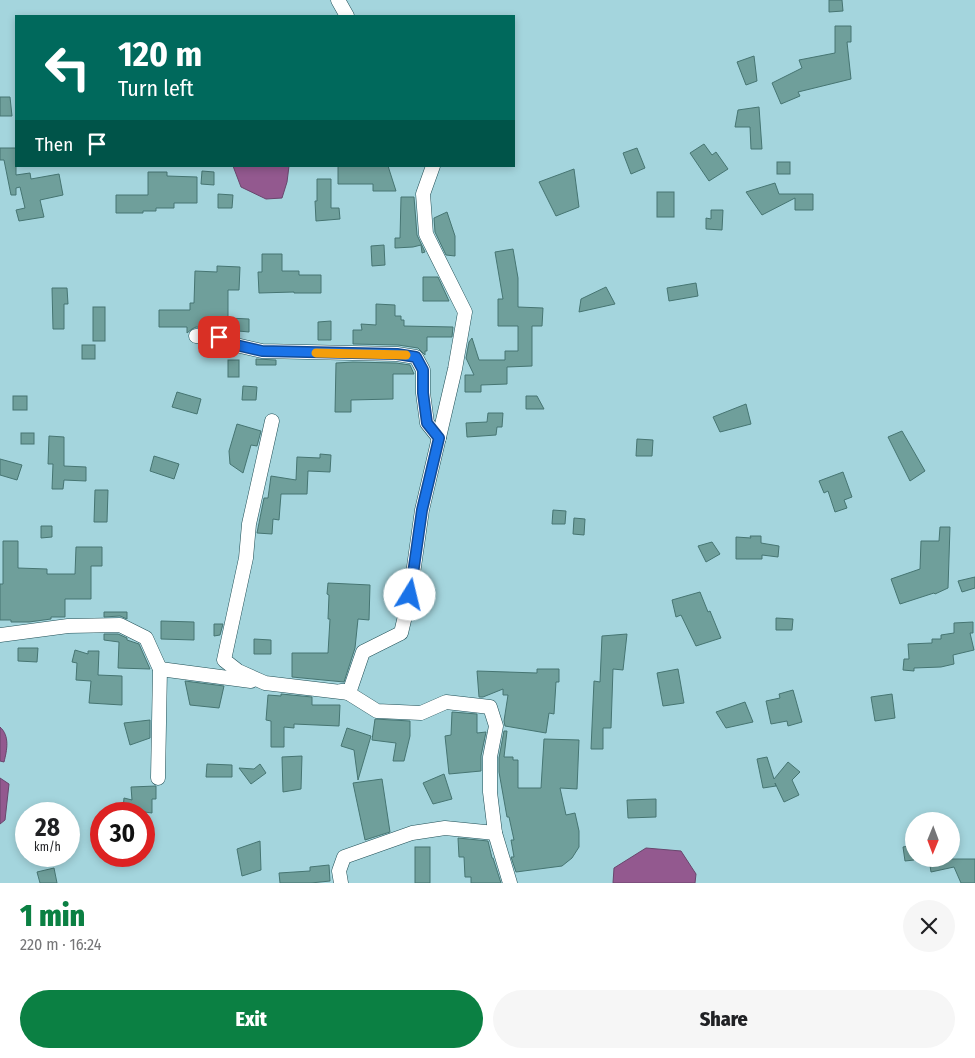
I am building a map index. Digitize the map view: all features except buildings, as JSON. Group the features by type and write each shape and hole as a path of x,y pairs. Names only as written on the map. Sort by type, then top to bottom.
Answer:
{"street":[{"path":"338,0 346,15"},
{"path":"272,421 249,524 246,558 224,660 238,671 265,683 349,693 363,652 401,633 410,595 422,510 455,369 465,312 426,234 423,194 433,167"},
{"path":"196,336 219,337 236,345 262,351 397,354 416,357 423,370 423,393 427,423 439,438"},
{"path":"0,635 68,626 120,625 146,638 160,669 158,778"},
{"path":"160,669 309,689 345,691 377,711 421,713 446,702 490,707 496,726 490,757 490,792 495,833 510,883"},
{"path":"341,883 339,871 344,857 412,833 445,828 495,833"}],"shaded area":[{"path":"233,167 289,167 282,198 266,199 241,187"},
{"path":"0,727 6,739 7,748 4,762 0,761"},
{"path":"0,778 9,784 5,820 0,824"},
{"path":"646,848 681,851 696,874 695,883 613,883 614,868"}],"slow traffic":[{"path":"316,353 406,355"}],"route":[{"path":"219,337 236,345 262,351 397,354 416,357 423,370 423,393 427,423 439,438 422,510 410,595"}]}
